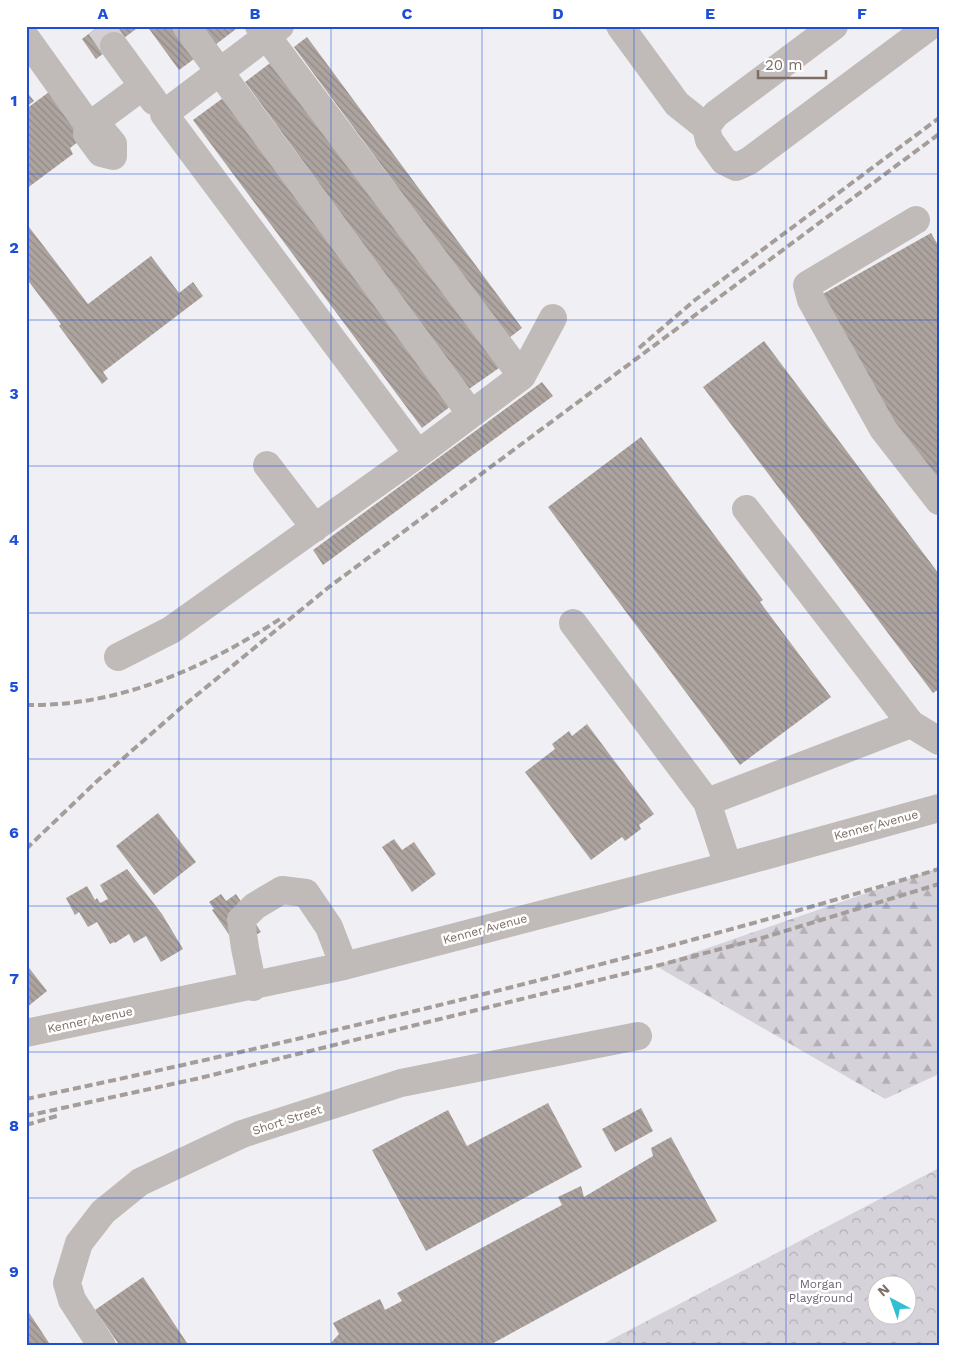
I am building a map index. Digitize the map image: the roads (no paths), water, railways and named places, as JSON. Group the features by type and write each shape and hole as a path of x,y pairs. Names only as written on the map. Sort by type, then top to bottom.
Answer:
{"street":[{"path":"186,26 472,414"},
{"path":"620,26 677,104 706,127 709,140 724,161 736,167 749,161 930,26"},
{"path":"706,127 716,114 834,26"},
{"path":"164,114 220,72 269,30 522,376"},
{"path":"26,38 89,126 143,86"},
{"path":"114,46 418,454"},
{"path":"916,220 807,285 811,300 883,429 939,501"},
{"path":"118,657 171,630 418,454 522,376 553,318"},
{"path":"267,464 315,528"},
{"path":"746,509 910,724 939,742"},
{"path":"573,622 707,802 728,866"},
{"path":"707,802 910,724"},
{"name":"Kenner Avenue","path":"26,1033 253,987 344,966 728,866 939,808"},
{"path":"253,987 245,948 242,920 255,906 282,890 306,892 329,927 344,966"},
{"name":"Short Street","path":"102,1346 72,1300 67,1283 78,1243 103,1212 140,1182 242,1134 401,1083 638,1036"}],"tunnel":[{"path":"100,26 114,46"}],"railway":[{"path":"639,348 695,300 939,118"},
{"path":"26,849 96,782 182,707 329,587 939,134"},
{"path":"26,705 60,704 127,692 191,668 222,653 280,619"},
{"path":"26,1099 371,1022 485,994 713,934 939,869"},
{"path":"26,1116 200,1078 656,966 762,938 939,884"},
{"path":"26,1125 60,1115"}],"park label":[{"name":"Morgan Playground","path":"821,1291"}]}
